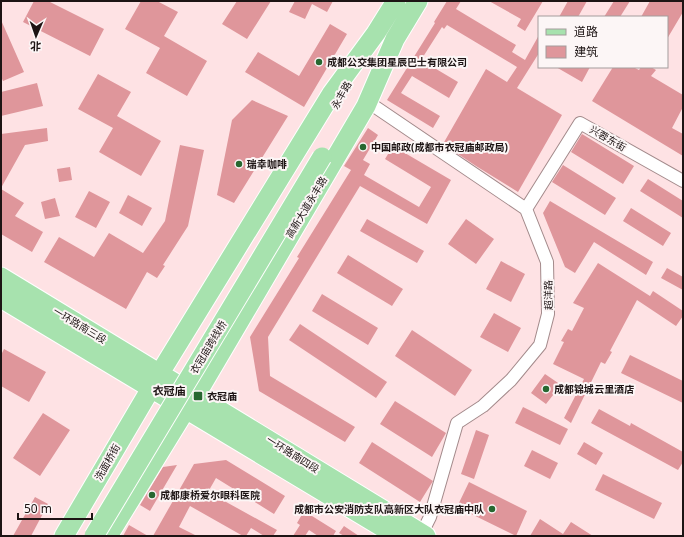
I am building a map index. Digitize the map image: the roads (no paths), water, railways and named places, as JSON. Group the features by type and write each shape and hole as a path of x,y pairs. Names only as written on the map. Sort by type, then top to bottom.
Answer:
{"main road":[{"name":"高新大道永丰路","path":"191,402 368,102 395,40 418,1"},
{"path":"155,380 332,94 376,33 391,3"},
{"name":"永丰路","path":"314,158 376,33"},
{"name":"永丰路","path":"314,158 395,40"},
{"name":"衣冠庙跨线桥","path":"81,536 314,158"},
{"name":"衣冠庙跨线桥","path":"94,536 314,158"},
{"name":"一环路南三段","path":"1,277 155,380"},
{"name":"一环路南三段","path":"1,298 155,380"},
{"name":"一环路南四段","path":"155,380 424,535"},
{"name":"洗面桥街","path":"64,536 155,380"},
{"path":"108,536 191,402"},
{"name":"一环路南四段","path":"191,402 396,536"}],"street":[{"path":"368,102 526,210"},
{"name":"兴蓉东街","path":"526,210 580,123 683,181"},
{"name":"超洋路","path":"424,535 457,424 483,406 511,380 540,345 548,314 547,262 526,210"}],"place":[{"name":"成都公交集团星辰巴士有限公司","path":"319,62"},
{"name":"中国邮政(成都市衣冠庙邮政局)","path":"363,147"},
{"name":"瑞幸咖啡","path":"239,164"},
{"name":"成都锦城云里酒店","path":"546,389"},
{"name":"衣冠庙","path":"198,396"},
{"name":"成都康桥爱尔眼科医院","path":"152,495"},
{"name":"成都市公安消防支队高新区大队衣冠庙中队","path":"492,509"}],"district":[{"name":"衣冠庙","path":"169,390"}]}
